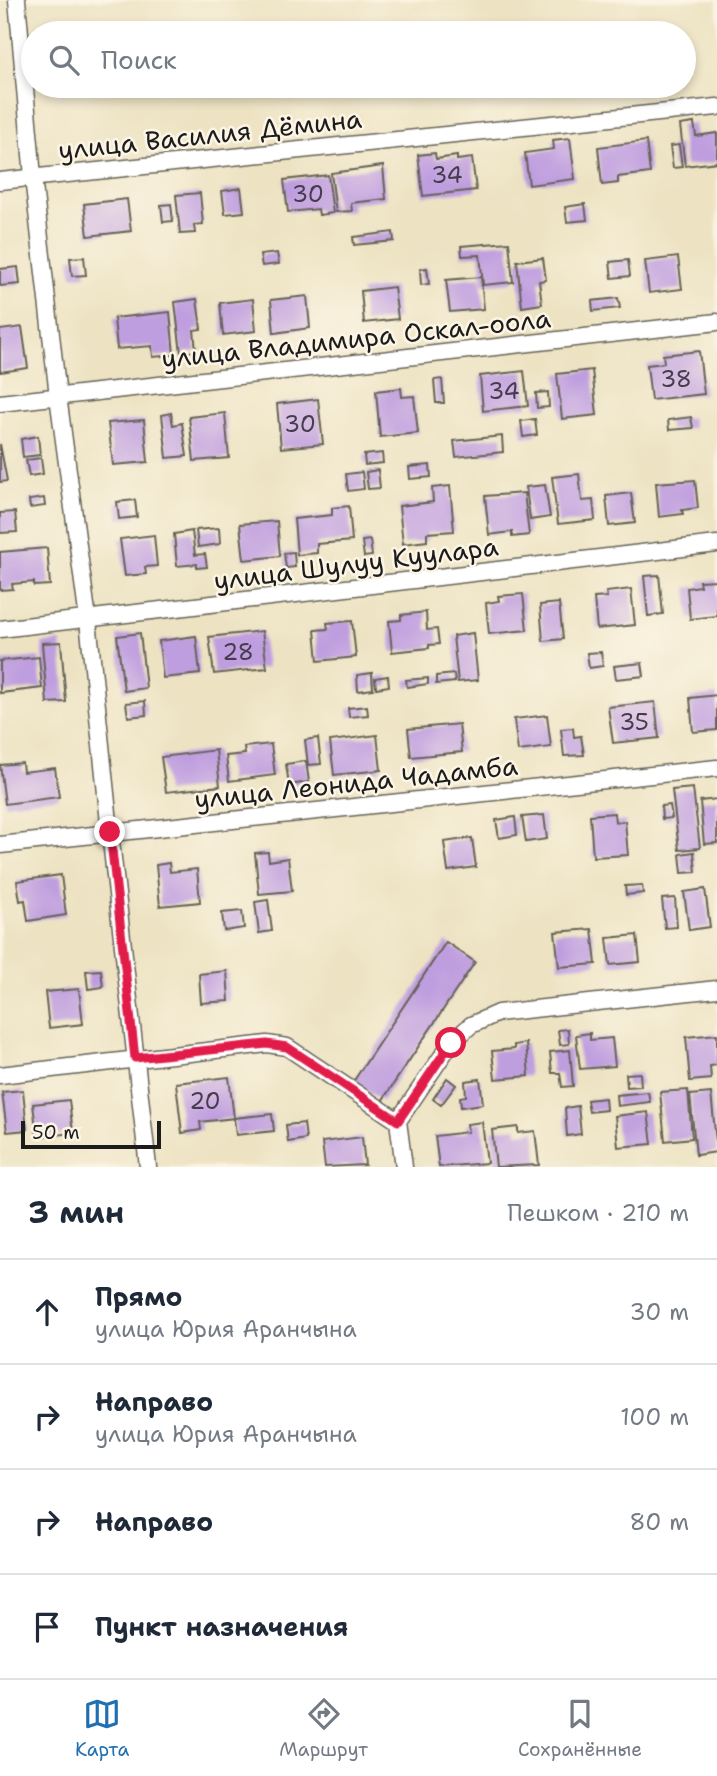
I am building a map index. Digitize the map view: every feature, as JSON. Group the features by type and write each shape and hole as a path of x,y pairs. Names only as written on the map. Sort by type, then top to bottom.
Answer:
{"street":[{"path":"17,0 21,44"},
{"path":"26,98 58,396 88,620 148,1167"},
{"name":"улица Василия Дёмина","path":"0,181 717,107"},
{"name":"улица Владимира Оскал-оола","path":"0,403 717,322"},
{"name":"улица Шулуу Куулара","path":"0,629 717,544"},
{"name":"улица Леонида Чадамба","path":"0,845 717,768"},
{"path":"404,1167 398,1121 451,1043 471,1025 498,1013 717,989"},
{"path":"0,1075 267,1044 287,1047 398,1121"}],"building":[{"path":"694,123 696,136 717,133 717,162 685,166 680,125"},
{"path":"570,138 575,179 529,185 525,153 554,149 553,140"},
{"path":"646,141 650,173 618,177 618,183 602,185 598,147"},
{"path":"679,145 682,167 673,168 670,146"},
{"path":"435,153 436,159 457,156 457,160 472,158 476,190 423,196 418,155"},
{"path":"383,166 386,199 351,203 352,211 336,212 331,173"},
{"path":"328,175 333,213 319,215 318,209 288,212 284,180"},
{"path":"241,188 244,212 225,214 222,191"},
{"path":"200,193 203,224 194,225 195,233 180,234 176,195"},
{"path":"127,199 131,231 88,236 84,204"},
{"path":"171,204 173,221 163,222 161,205"},
{"path":"585,204 587,220 567,222 565,207"},
{"path":"393,232 394,241 354,245 353,237"},
{"path":"509,242 513,282 483,285 480,255 462,256 461,246"},
{"path":"277,253 279,264 262,266 260,255"},
{"path":"84,257 86,275 72,276 70,258"},
{"path":"678,257 682,289 649,293 645,261"},
{"path":"543,258 546,280 539,281 542,304 522,307 517,261"},
{"path":"628,260 630,276 612,278 610,262"},
{"path":"18,267 20,284 0,286 0,269"},
{"path":"427,268 429,284 421,285 420,269"},
{"path":"481,277 484,309 450,312 446,280"},
{"path":"394,287 398,319 364,323 361,291"},
{"path":"307,296 310,328 274,333 271,300"},
{"path":"618,298 620,308 593,311 592,301"},
{"path":"197,299 201,329 194,330 196,351 181,353 175,302"},
{"path":"253,299 256,331 223,335 220,303"},
{"path":"170,312 174,355 153,357 152,346 117,349 114,318"},
{"path":"22,327 28,368 0,372 0,330"},
{"path":"699,351 704,394 651,400 647,365 664,363 663,355"},
{"path":"592,370 597,415 562,419 557,374"},
{"path":"524,371 528,406 483,411 480,376"},
{"path":"442,379 444,403 436,403 434,380"},
{"path":"401,388 402,397 414,396 418,433 380,437 376,391"},
{"path":"548,392 549,407 537,408 536,393"},
{"path":"318,399 323,444 281,448 277,404"},
{"path":"171,413 173,425 182,423 187,456 167,458 162,415"},
{"path":"225,413 229,458 194,461 189,417"},
{"path":"691,417 693,428 669,430 668,420"},
{"path":"535,419 537,435 523,437 521,421"},
{"path":"144,420 148,462 113,465 108,423"},
{"path":"38,436 40,455 23,457 21,439"},
{"path":"502,436 503,452 456,457 454,441"},
{"path":"0,444 7,481 0,482"},
{"path":"382,453 383,463 365,465 364,455"},
{"path":"41,458 43,474 29,476 26,460"},
{"path":"430,465 431,477 410,479 409,467"},
{"path":"378,470 380,488 368,489 366,472"},
{"path":"362,472 364,489 348,491 346,474"},
{"path":"579,474 582,501 593,500 595,520 558,524 552,477"},
{"path":"695,480 698,508 682,510 683,514 659,517 656,483"},
{"path":"545,485 550,517 530,520 526,487"},
{"path":"450,486 454,531 427,533 427,541 403,544 399,506 433,502 432,488"},
{"path":"524,493 529,535 512,537 512,532 489,535 485,496"},
{"path":"631,493 635,523 609,526 606,496"},
{"path":"44,498 45,506 30,508 29,500"},
{"path":"135,500 137,517 119,519 117,502"},
{"path":"349,506 352,541 317,544 317,553 297,555 294,519 332,515 332,508"},
{"path":"15,512 17,532 0,533 0,513"},
{"path":"277,521 280,556 244,560 240,524"},
{"path":"219,528 220,544 198,547 196,530"},
{"path":"192,531 195,555 205,554 207,567 197,568 197,564 177,566 174,534"},
{"path":"154,535 157,566 145,567 146,574 125,576 120,539"},
{"path":"370,540 372,556 364,557 362,541"},
{"path":"47,548 50,585 34,586 34,582 12,584 13,589 0,590 0,552"},
{"path":"294,552 295,567 286,568 284,553"},
{"path":"659,575 663,614 648,616 644,576"},
{"path":"717,580 717,616 690,619 687,588 700,586 699,581"},
{"path":"631,589 635,625 597,629 594,598 607,597 606,592"},
{"path":"523,594 527,630 489,634 486,603 499,601 498,596"},
{"path":"559,603 563,639 543,641 540,605"},
{"path":"426,612 427,630 437,629 439,644 429,645 429,648 392,652 389,621 401,620 401,615"},
{"path":"352,621 356,657 318,661 315,630 328,629 327,623"},
{"path":"262,631 267,668 214,674 209,637"},
{"path":"140,633 146,688 124,691 117,636"},
{"path":"473,633 478,680 458,682 453,636"},
{"path":"196,636 200,674 163,678 159,641"},
{"path":"61,642 66,702 47,703 42,643"},
{"path":"601,652 603,666 589,668 587,653"},
{"path":"39,657 42,688 0,693 0,661"},
{"path":"642,663 644,676 616,679 614,666"},
{"path":"372,673 373,689 358,691 357,675"},
{"path":"454,674 455,682 436,684 436,676"},
{"path":"388,676 389,686 376,688 375,678"},
{"path":"428,678 428,684 407,687 406,680"},
{"path":"717,695 717,730 693,732 690,698"},
{"path":"145,701 146,715 128,717 126,703"},
{"path":"655,702 659,738 613,743 608,707"},
{"path":"367,706 368,715 349,717 348,708"},
{"path":"547,715 551,747 518,751 514,719"},
{"path":"459,724 462,752 411,757 408,729"},
{"path":"573,728 574,737 581,736 584,755 564,756 561,729"},
{"path":"377,735 381,770 334,775 330,741"},
{"path":"318,738 321,764 308,765 305,740"},
{"path":"271,744 275,775 229,781 226,756 245,754 244,747"},
{"path":"216,750 220,786 166,792 161,757"},
{"path":"306,761 309,782 289,785 286,764"},
{"path":"22,763 23,772 55,768 59,797 5,804 0,765"},
{"path":"693,788 700,848 679,850 672,790"},
{"path":"717,799 717,843 704,844 700,801"},
{"path":"670,805 672,818 662,819 661,806"},
{"path":"614,813 615,822 625,821 628,855 593,857 590,815"},
{"path":"544,815 547,839 526,842 522,817"},
{"path":"515,817 517,835 499,838 496,820"},
{"path":"472,838 476,867 448,871 444,842"},
{"path":"268,852 269,861 288,858 292,891 259,894 255,853"},
{"path":"694,852 696,872 682,873 680,854"},
{"path":"169,863 170,872 197,869 200,902 160,906 156,865"},
{"path":"61,875 66,915 28,921 25,900 20,901 17,881"},
{"path":"642,885 643,893 626,895 625,886"},
{"path":"705,889 710,927 689,930 684,892"},
{"path":"675,898 677,927 665,928 662,899"},
{"path":"268,900 272,931 259,933 255,902"},
{"path":"242,911 244,928 224,931 222,913"},
{"path":"592,929 596,964 559,967 555,932"},
{"path":"637,935 640,962 610,965 607,938"},
{"path":"446,942 475,962 382,1101 353,1082"},
{"path":"101,970 103,987 88,989 86,971"},
{"path":"227,971 229,1001 201,1003 199,974"},
{"path":"79,989 83,1024 49,1028 45,992"},
{"path":"568,1029 569,1044 560,1045 558,1030"},
{"path":"590,1033 590,1040 612,1038 615,1066 580,1069 576,1035"},
{"path":"717,1034 717,1065 710,1066 711,1079 690,1081 686,1037"},
{"path":"526,1043 529,1076 495,1079 492,1051 514,1049 514,1045"},
{"path":"570,1050 573,1086 562,1087 560,1073 552,1073 550,1052"},
{"path":"640,1073 641,1086 627,1087 626,1074"},
{"path":"229,1077 234,1118 200,1122 201,1130 182,1133 176,1083"},
{"path":"447,1078 456,1085 441,1105 433,1099"},
{"path":"480,1079 483,1104 461,1107 460,1097 466,1096 465,1081"},
{"path":"23,1090 27,1130 7,1132 2,1092"},
{"path":"688,1090 692,1138 665,1141 660,1092"},
{"path":"648,1092 650,1102 617,1106 616,1095"},
{"path":"711,1093 717,1152 696,1155 690,1095"},
{"path":"605,1098 606,1110 589,1112 587,1100"},
{"path":"69,1100 73,1133 37,1137 33,1104"},
{"path":"578,1106 581,1134 567,1136 565,1108"},
{"path":"648,1112 652,1144 618,1147 615,1116"},
{"path":"272,1114 274,1131 236,1135 234,1118"},
{"path":"482,1122 487,1163 439,1167 435,1136 468,1132 467,1124"},
{"path":"304,1123 306,1139 288,1142 286,1125"},
{"path":"518,1127 518,1133 535,1131 539,1165 496,1167 492,1130"},
{"path":"362,1137 365,1165 325,1167 322,1142"}],"route":[{"path":"110,832 135,1058 267,1044 287,1047 398,1121 451,1043"}]}
